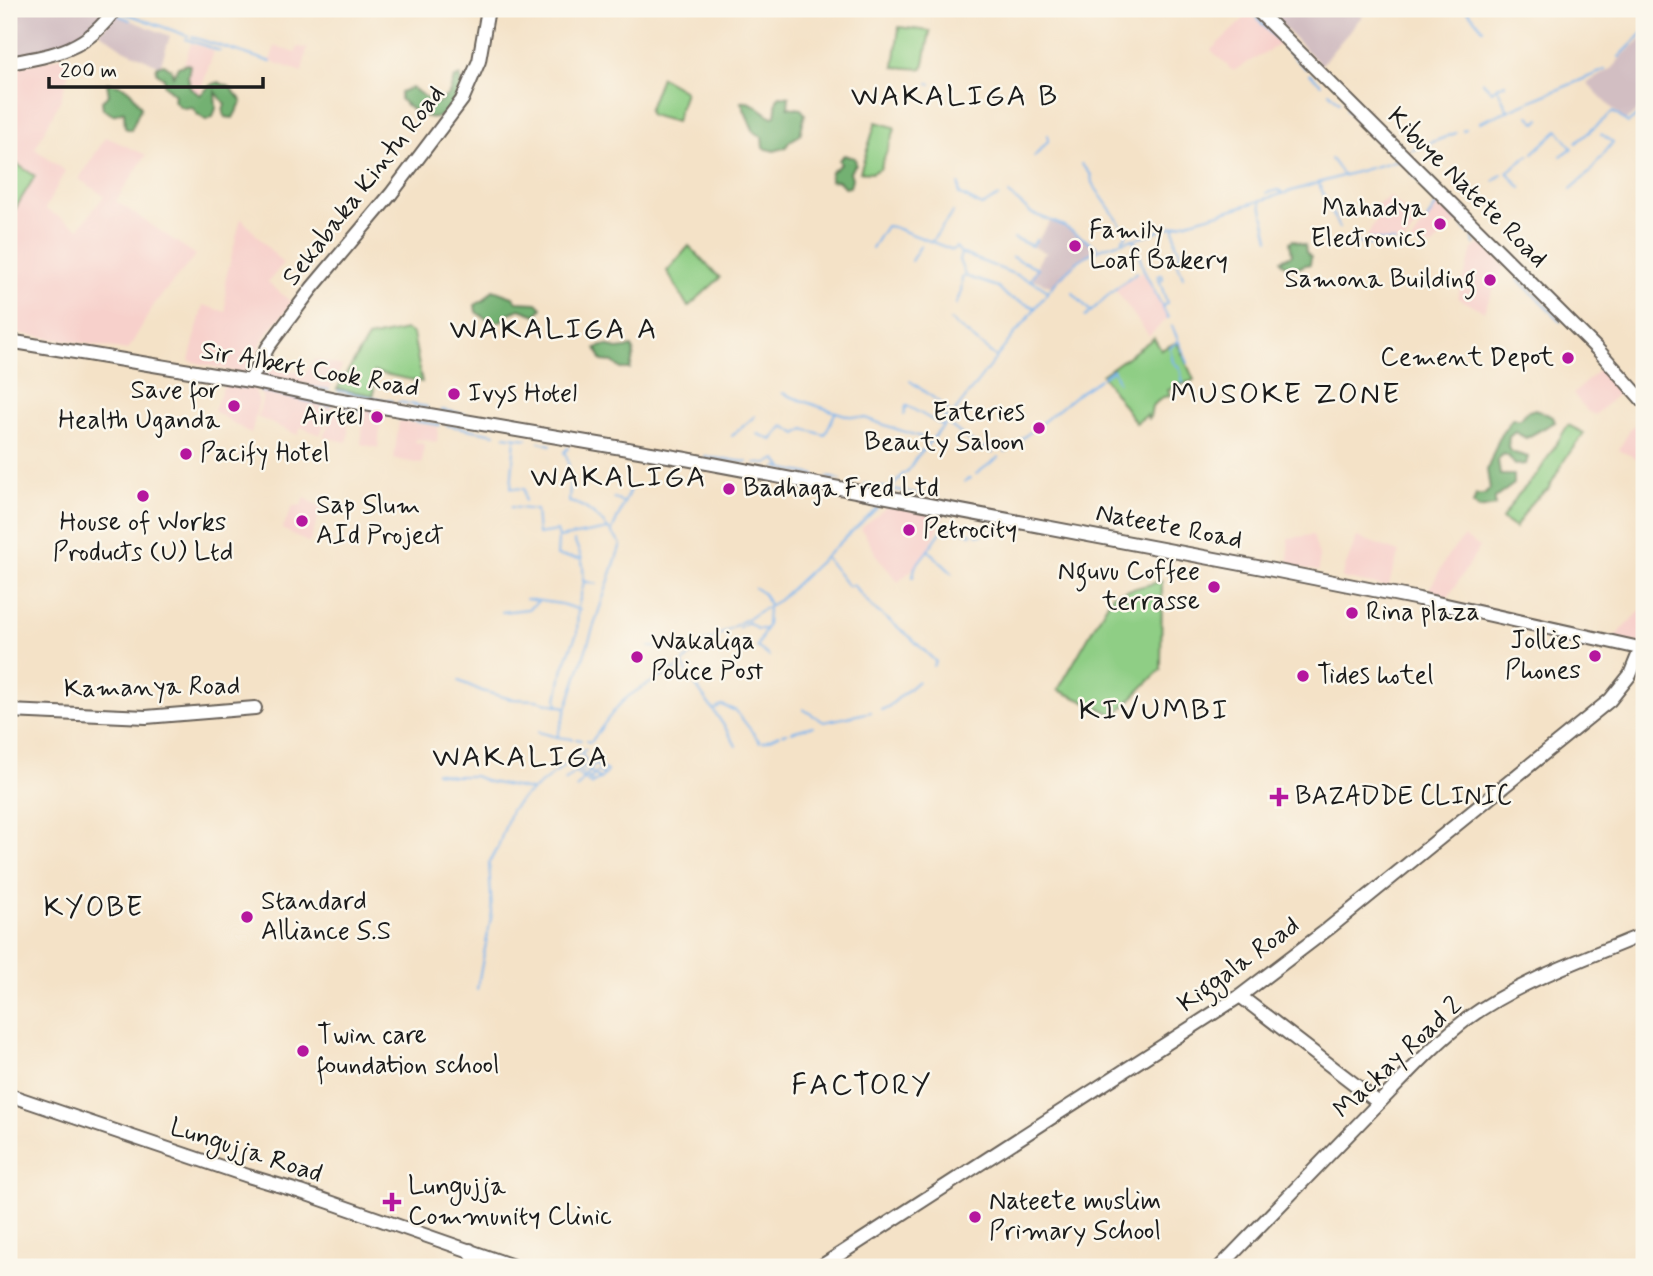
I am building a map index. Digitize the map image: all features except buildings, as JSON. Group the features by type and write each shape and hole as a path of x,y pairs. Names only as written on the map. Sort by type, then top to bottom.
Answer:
{"street":[{"path":"9,63 76,47 95,33 116,9"},
{"name":"Sekabaka Kintu Road","path":"250,381 268,347 312,288 391,194 462,100 472,81 483,46 488,9"},
{"name":"Kibuye Natete Road","path":"1256,9 1598,350 1644,402"},
{"name":"Sir Albert Cook Road","path":"9,341 686,459"},
{"name":"Nateete Road","path":"686,459 1323,579 1643,649"},
{"name":"Kiggala Road","path":"820,1267 1240,996 1328,929 1610,700 1630,675 1643,649"},
{"name":"Kamanya Road","path":"9,711 146,717 255,708"},
{"name":"Mackay Road 2","path":"1220,1267 1439,1042 1487,1006 1547,976 1644,934"},
{"path":"1240,996 1379,1103"},
{"name":"Lungujja Road","path":"9,1095 516,1267"},
{"path":"470,1250 477,1267"}],"shaded area":[{"path":"9,9 109,9 92,29 63,44 9,57"},
{"path":"1266,9 1368,9 1321,65"},
{"path":"1250,13 1280,44 1233,71 1211,50"},
{"path":"117,15 170,36 160,66 122,48 99,32"},
{"path":"1644,37 1644,106 1625,121 1587,83 1613,68 1621,57"},
{"path":"191,43 214,51 199,95 177,85"},
{"path":"275,46 295,53 298,47 307,48 302,72 270,61"},
{"path":"70,55 69,71 60,101 35,149 65,171 45,209 79,228 104,196 79,179 106,137 146,155 116,201 196,255 155,303 128,350 9,332 9,69"},
{"path":"1390,196 1418,223 1404,243 1365,239 1377,219 1370,210"},
{"path":"1440,200 1459,219 1433,246 1409,244"},
{"path":"241,218 283,264 268,282 292,303 265,336 245,374 189,361 203,305 226,312 225,282"},
{"path":"1050,222 1064,226 1098,249 1078,262 1053,287 1030,278 1042,256 1047,253 1033,247"},
{"path":"1482,243 1504,266 1484,311 1457,298 1473,249"},
{"path":"1142,271 1168,318 1149,336 1115,289"},
{"path":"262,357 273,365 305,374 315,359 343,366 329,390 262,377 258,373"},
{"path":"1604,365 1626,386 1595,415 1587,411 1573,394"},
{"path":"225,382 254,388 259,401 251,434 214,411"},
{"path":"257,388 333,405 320,435 301,427 298,435 257,417 263,398"},
{"path":"336,405 356,407 347,430 347,442 323,437"},
{"path":"365,408 382,411 378,448 361,444"},
{"path":"1644,418 1644,462 1619,450 1630,429"},
{"path":"399,421 438,427 437,442 416,439 415,442 424,444 422,464 394,459"},
{"path":"305,498 322,508 309,543 282,529 293,506 302,505"},
{"path":"888,506 944,516 928,550 915,567 898,582 879,559 861,528"},
{"path":"1313,535 1319,556 1319,571 1289,566 1288,538"},
{"path":"1357,537 1399,552 1388,587 1341,578"},
{"path":"1464,537 1480,547 1447,599 1427,594 1448,555"},
{"path":"1644,608 1644,645 1614,638 1635,616"}],"green space":[{"path":"899,27 930,31 923,69 894,67"},
{"path":"164,64 171,69 173,76 178,67 190,65 190,88 200,95 218,82 230,87 242,101 233,118 225,117 225,104 215,91 216,108 213,117 206,120 192,107 184,108 178,105 174,100 175,95 164,85 164,78 156,72 157,66"},
{"path":"460,76 458,93 441,115 421,115 400,99 400,92 412,88 438,103 449,94 454,79"},
{"path":"661,77 685,91 676,122 650,115 648,111"},
{"path":"107,83 128,89 141,107 131,130 125,128 124,111 113,115 103,109 102,101 109,95"},
{"path":"780,96 789,97 788,107 801,109 805,114 800,135 785,148 774,151 763,148 762,137 754,132 741,102 753,104 772,117 775,116 777,99"},
{"path":"876,122 895,129 880,169 871,173 860,172"},
{"path":"844,155 855,158 856,164 850,172 850,187 845,188 839,181 830,180 831,172 841,164 839,160"},
{"path":"9,159 35,176 9,219"},
{"path":"1293,240 1305,245 1306,252 1311,257 1310,264 1295,269 1282,263 1281,260 1292,255 1290,242"},
{"path":"689,246 720,278 688,307 667,271"},
{"path":"493,290 513,297 517,302 537,303 542,308 536,315 520,309 504,315 502,321 492,321 476,312 475,305"},
{"path":"406,330 413,334 422,382 374,372 374,395 337,389 368,338"},
{"path":"1154,338 1161,350 1177,342 1194,380 1168,390 1170,396 1163,397 1152,406 1150,417 1148,419 1147,415 1136,423 1102,375"},
{"path":"606,345 617,349 632,347 634,354 630,369 621,369 613,362 602,361 596,348"},
{"path":"1535,409 1553,417 1555,422 1526,438 1515,432 1509,437 1508,448 1511,452 1528,457 1526,464 1515,465 1503,454 1498,460 1500,475 1514,475 1514,484 1495,498 1495,506 1479,509 1473,504 1476,495 1484,495 1490,489 1487,470 1500,436 1512,419 1521,419 1526,412"},
{"path":"1568,425 1584,433 1548,489 1531,503 1515,528 1502,519 1518,495 1537,475"},
{"path":"1162,581 1161,669 1115,715 1058,690 1113,594"}],"waterway":[{"path":"1466,9 1483,29"},
{"path":"125,13 188,36"},
{"path":"118,15 130,20"},
{"path":"1257,18 1278,41"},
{"path":"1619,57 1644,32"},
{"path":"192,37 271,62"},
{"path":"186,39 220,51"},
{"path":"1283,47 1306,69"},
{"path":"1480,122 1605,70"},
{"path":"1310,74 1321,84"},
{"path":"1482,81 1492,91 1497,87 1508,111"},
{"path":"1497,87 1505,84"},
{"path":"1329,92 1339,102"},
{"path":"1346,109 1361,125"},
{"path":"1576,143 1613,112 1628,123 1644,110"},
{"path":"1529,116 1536,123 1540,119"},
{"path":"1533,153 1558,130 1572,148 1561,156"},
{"path":"1412,150 1456,133"},
{"path":"1571,189 1589,173 1613,142 1601,134"},
{"path":"1034,157 1048,141 1048,135"},
{"path":"1521,188 1507,172 1529,155"},
{"path":"1331,159 1343,175"},
{"path":"1397,160 1405,166"},
{"path":"889,491 908,471 1051,288 1082,258 1107,246 1399,160"},
{"path":"1081,164 1091,175 1092,183 1126,232 1122,240"},
{"path":"1411,173 1427,190"},
{"path":"1494,181 1502,174"},
{"path":"959,184 959,194 982,206 999,196"},
{"path":"1319,184 1339,228"},
{"path":"1266,193 1278,190 1282,192"},
{"path":"1009,194 1031,213 1064,226 1097,247"},
{"path":"1431,194 1435,198"},
{"path":"1260,200 1269,239"},
{"path":"1427,220 1439,201 1444,208"},
{"path":"1448,211 1457,221"},
{"path":"933,240 953,212"},
{"path":"872,248 886,226 893,227 953,250 956,247 961,253 1034,282 1048,291"},
{"path":"1463,226 1470,234"},
{"path":"1174,227 1176,244 1181,254 1176,259 1183,277"},
{"path":"1473,237 1474,244"},
{"path":"1014,238 1032,246 1037,239"},
{"path":"1134,239 1144,271 1168,318"},
{"path":"1367,239 1395,242"},
{"path":"1341,241 1373,245 1376,249"},
{"path":"911,261 921,245"},
{"path":"961,254 959,260 965,275"},
{"path":"1012,257 1038,268 1031,279"},
{"path":"1085,317 1137,272"},
{"path":"1159,276 1162,274 1163,279 1159,280"},
{"path":"956,304 961,292 962,278 965,276 998,287 1008,297 1034,307"},
{"path":"1158,276 1167,303 1163,306"},
{"path":"1518,279 1561,322"},
{"path":"1073,293 1091,312"},
{"path":"950,320 995,356"},
{"path":"1172,326 1188,363"},
{"path":"1178,341 1170,348 1173,362 1180,368 1183,383"},
{"path":"263,369 266,377 286,382"},
{"path":"1103,377 1113,369 1118,382"},
{"path":"1610,373 1615,380"},
{"path":"1005,452 1100,379"},
{"path":"910,381 942,404 952,415"},
{"path":"214,382 244,387"},
{"path":"308,387 329,390"},
{"path":"260,391 330,406"},
{"path":"338,391 392,401"},
{"path":"782,393 832,411 865,418 932,440"},
{"path":"1628,393 1636,402"},
{"path":"398,402 427,407"},
{"path":"904,415 906,406 943,426"},
{"path":"339,407 365,411"},
{"path":"934,407 948,420"},
{"path":"442,410 465,414"},
{"path":"371,412 391,416"},
{"path":"758,434 772,440 784,426 797,434 804,429 825,435 835,413"},
{"path":"474,416 506,421"},
{"path":"732,436 755,416"},
{"path":"396,418 440,425"},
{"path":"521,423 539,427"},
{"path":"948,424 970,441 993,453"},
{"path":"446,425 495,434"},
{"path":"504,436 527,439"},
{"path":"515,437 511,488 524,489 525,501"},
{"path":"539,442 551,445"},
{"path":"568,448 564,452 569,469 569,502 591,512 621,544 557,737 572,739"},
{"path":"705,457 747,462"},
{"path":"976,474 999,457"},
{"path":"755,463 767,464 776,459 783,468"},
{"path":"776,467 815,475"},
{"path":"827,477 840,480"},
{"path":"964,482 970,478"},
{"path":"865,484 873,486"},
{"path":"612,531 631,487"},
{"path":"880,487 927,495"},
{"path":"614,498 622,502"},
{"path":"511,507 536,510 538,534 557,531 559,538 608,529"},
{"path":"586,741 591,742 628,696 679,667 702,644 779,600 878,507"},
{"path":"928,550 945,526 972,534"},
{"path":"976,534 982,535"},
{"path":"558,540 557,556 582,559"},
{"path":"574,541 582,560 583,581 597,584"},
{"path":"913,577 915,567 928,550 952,573"},
{"path":"826,558 848,586 853,585 873,608 909,636 936,662 933,666"},
{"path":"558,706 563,668 577,633 578,607 584,582"},
{"path":"755,588 764,594 769,605"},
{"path":"526,599 580,610"},
{"path":"502,612 528,609 539,601"},
{"path":"768,607 767,626 757,647 769,656"},
{"path":"738,628 748,622 757,629 765,629"},
{"path":"649,647 685,649 696,646"},
{"path":"683,665 736,746"},
{"path":"459,681 511,699 536,700 565,707"},
{"path":"881,710 918,681"},
{"path":"714,710 722,705 736,711 760,742"},
{"path":"803,709 824,722 871,712"},
{"path":"791,732 813,726"},
{"path":"538,732 557,737"},
{"path":"783,734 787,733"},
{"path":"763,742 779,735"},
{"path":"576,739 581,740"},
{"path":"477,989 492,913 489,863 498,847 511,810 521,799 586,749"},
{"path":"565,781 586,761 582,754"},
{"path":"594,783 600,779 590,771 594,764 600,767"},
{"path":"577,788 590,771 582,766"},
{"path":"600,768 607,771 605,774"},
{"path":"579,770 593,782"},
{"path":"590,779 598,771 604,775 600,779"},
{"path":"436,772 452,776 474,776 489,782 530,790"},
{"path":"576,773 592,785 593,783"}],"place":[{"name":"Mahadya Electronics","path":"1440,224"},
{"name":"Family Loaf Bakery","path":"1075,246"},
{"name":"Samona Building","path":"1490,280"},
{"name":"Cement Depot","path":"1568,358"},
{"name":"Ivys Hotel","path":"454,394"},
{"name":"Save for Health Uganda","path":"234,406"},
{"name":"Airtel","path":"377,417"},
{"name":"Eateries Beauty Saloon","path":"1039,428"},
{"name":"Pacify Hotel","path":"186,454"},
{"name":"Badhaga Fred Ltd","path":"729,489"},
{"name":"House of Works Products (U) Ltd","path":"143,496"},
{"name":"Sap Slum AId Project","path":"302,521"},
{"name":"Petrocity","path":"909,530"},
{"name":"Nguvu Coffee terrasse","path":"1214,587"},
{"name":"Rina plaza","path":"1352,613"},
{"name":"Jollies Phones","path":"1595,656"},
{"name":"Wakaliga Police Post","path":"637,657"},
{"name":"Tides hotel","path":"1303,676"},
{"name":"BAZADDE CLINIC","path":"1279,797"},
{"name":"Standard Alliance S.S","path":"247,917"},
{"name":"Twin care foundation school","path":"303,1051"},
{"name":"Lungujja Community Clinic","path":"392,1202"},
{"name":"Nateete muslim Primary School","path":"975,1217"}],"district":[{"name":"WAKALIGA B","path":"955,96"},
{"name":"WAKALIGA A","path":"554,329"},
{"name":"MUSOKE ZONE","path":"1286,394"},
{"name":"WAKALIGA","path":"619,477"},
{"name":"KIVUMBI","path":"1154,710"},
{"name":"WAKALIGA","path":"521,757"},
{"name":"KYOBE","path":"94,908"},
{"name":"FACTORY","path":"862,1085"}]}
